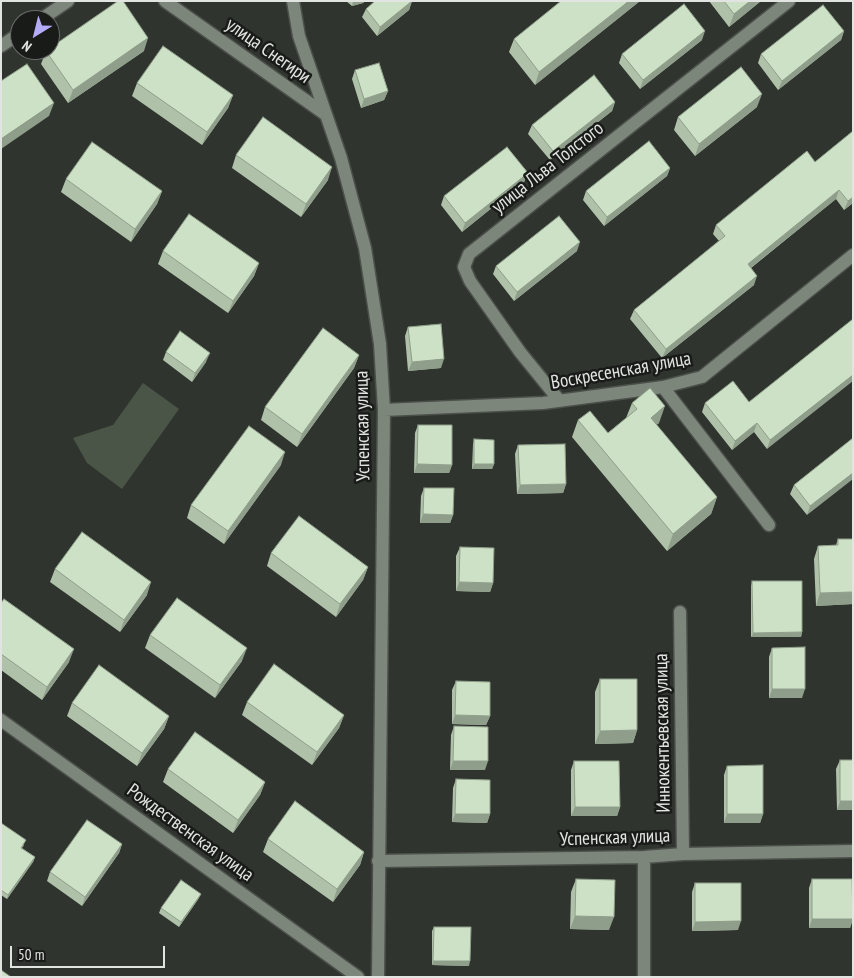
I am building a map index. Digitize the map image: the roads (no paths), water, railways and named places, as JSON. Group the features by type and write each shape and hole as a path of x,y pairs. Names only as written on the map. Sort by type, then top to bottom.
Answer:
{"street":[{"path":"55,10 68,1"},
{"name":"улица Снегири","path":"165,1 325,114"},
{"name":"Успенская улица","path":"293,1 299,36 341,158 365,248 380,344 384,410 378,977"},
{"name":"улица Льва Толстого","path":"559,400 520,352 470,281 464,267 469,254 789,1"},
{"name":"Воскресенская улица","path":"384,410 544,403 663,387 702,377 853,255"},
{"path":"663,387 770,525"},
{"name":"Иннокентьевская улица","path":"680,612 683,854"},
{"name":"Рождественская улица","path":"1,720 358,977"},
{"name":"Успенская улица","path":"378,861 644,857 683,854 853,851"},
{"path":"644,857 644,977"}]}
